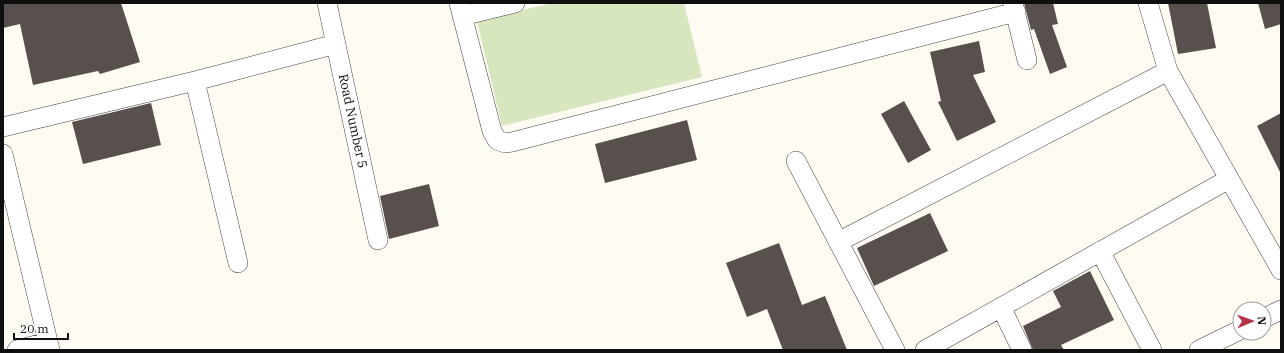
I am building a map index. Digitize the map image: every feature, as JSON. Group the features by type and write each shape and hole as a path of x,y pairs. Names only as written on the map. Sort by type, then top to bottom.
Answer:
{"street":[{"name":"Road Number 5","path":"327,3 378,240"},
{"path":"515,3 461,10 492,131 497,140 505,143 1014,8 1027,60"},
{"path":"1148,3 1168,71 1281,270"},
{"path":"3,127 195,81 336,44"},
{"path":"838,242 1168,71"},
{"path":"195,81 238,264"},
{"path":"3,154 49,346 17,350"},
{"path":"796,161 895,350"},
{"path":"925,350 1229,179"},
{"path":"1100,251 1152,350"},
{"path":"1001,307 1022,350"},
{"path":"1199,350 1232,334"}],"green space":[{"path":"552,3 684,3 702,77 502,126 477,21"}],"building":[{"path":"3,3 121,3 140,62 100,74 98,71 33,85 20,24 3,28"},
{"path":"1024,3 1053,3 1058,24 1052,25 1067,67 1050,74 1034,29 1031,30"},
{"path":"1168,3 1207,3 1216,48 1178,54"},
{"path":"1258,3 1281,3 1281,24 1265,29"},
{"path":"979,41 985,72 973,75 996,122 957,141 938,102 941,101 930,52"},
{"path":"904,101 931,150 908,163 881,114"},
{"path":"151,103 161,145 83,164 72,122"},
{"path":"1281,113 1281,174 1257,126"},
{"path":"687,120 697,160 605,183 595,144"},
{"path":"429,184 439,226 389,239 380,196"},
{"path":"930,213 948,251 874,286 857,248"},
{"path":"779,243 802,305 825,296 847,350 783,350 767,309 747,317 726,263"},
{"path":"1090,271 1114,320 1061,345 1064,350 1033,350 1023,326 1061,307 1053,291"}]}
